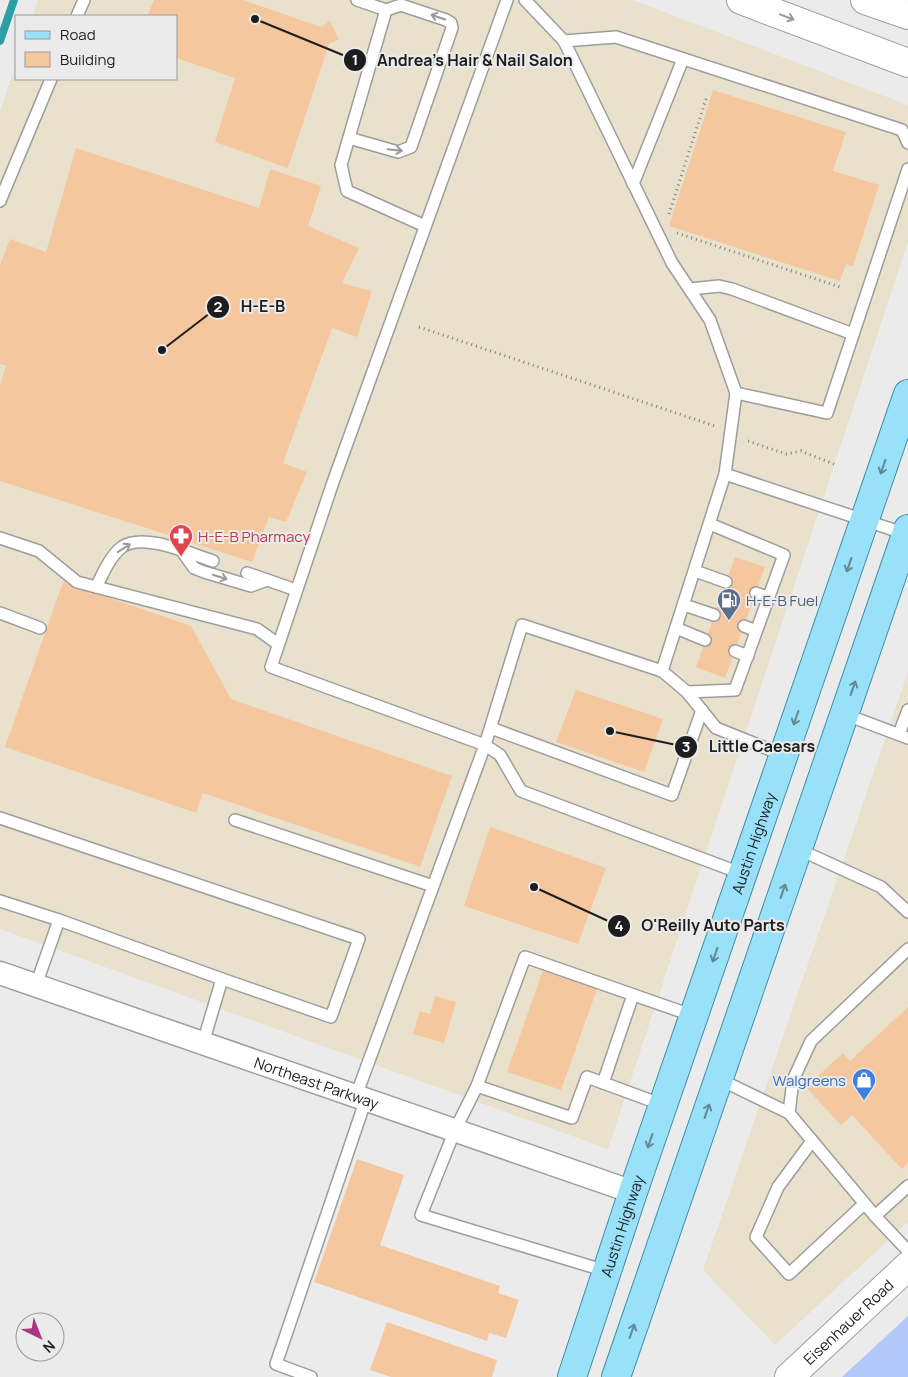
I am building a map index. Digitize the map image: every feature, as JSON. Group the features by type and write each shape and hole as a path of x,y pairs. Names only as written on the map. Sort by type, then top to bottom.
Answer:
{"main road":[{"path":"741,0 908,63"},
{"path":"865,0 908,15"},
{"name":"Austin Highway","path":"572,1377 633,1192 908,394"},
{"path":"616,1377 907,532"},
{"name":"Eisenhauer Road","path":"789,1377 908,1266"}],"street":[{"name":"Northeast Parkway","path":"0,973 633,1192"}],"lane":[{"path":"77,15 84,0"},
{"path":"348,138 398,152 411,147 452,28 451,23 446,20 402,5 386,10 357,0"},
{"path":"507,0 332,485 271,667 485,745 500,755 521,791 743,874"},
{"path":"525,0 564,41 672,263 710,320 736,392 725,474 662,672"},
{"path":"386,10 341,165 347,192 425,226"},
{"path":"564,41 616,37 902,130 908,143"},
{"path":"633,184 683,59"},
{"path":"0,201 51,80"},
{"path":"736,392 826,413 908,169"},
{"path":"690,289 719,286 732,289 853,334"},
{"path":"725,474 907,532"},
{"path":"687,692 735,690 784,555 710,524"},
{"path":"0,538 39,551 77,582 257,629 278,644"},
{"path":"96,587 112,559 122,547 133,543 148,542 213,561"},
{"path":"182,551 194,568 204,572 251,586 267,580"},
{"path":"695,571 726,582"},
{"path":"247,572 296,590"},
{"path":"756,593 769,598"},
{"path":"684,605 714,616"},
{"path":"0,613 40,628"},
{"path":"311,1377 276,1364 361,1098 433,886 491,728 522,625 662,672 687,692 716,728 783,755"},
{"path":"744,626 756,631"},
{"path":"676,628 705,640"},
{"path":"735,651 748,656"},
{"path":"491,728 672,795 702,710"},
{"path":"844,714 904,736 908,710"},
{"path":"0,818 359,939 331,1016 0,901"},
{"path":"235,820 433,886"},
{"path":"798,849 881,887 908,912"},
{"path":"36,985 59,920"},
{"path":"789,1113 792,1080 811,1041 908,949"},
{"path":"606,1271 421,1215 455,1130 477,1086 525,957 694,1016"},
{"path":"203,1043 222,979"},
{"path":"603,1083 633,995"},
{"path":"477,1086 572,1118 586,1077 663,1105"},
{"path":"718,1079 789,1113 864,1204 908,1250"},
{"path":"812,1141 778,1187 756,1237 789,1274 864,1204"},
{"path":"875,1216 908,1186"}],"path":[{"path":"668,218 707,96"},
{"path":"673,231 843,288"},
{"path":"419,328 718,427"},
{"path":"748,441 786,454 801,451 836,465"}],"shaded area":[{"path":"38,0 633,0 908,105 908,242 608,1149 0,929 0,111 15,67 15,80 178,80 178,15 32,15"},
{"path":"908,672 908,1222 775,1345 703,1270"},
{"path":"908,1316 908,1377 842,1377"}],"building":[{"path":"154,0 243,0 321,27 330,21 339,39 329,44 288,168 215,142 235,78 178,59 178,15 147,15"},
{"path":"713,90 846,132 833,171 879,185 853,266 846,264 840,281 669,226"},
{"path":"76,148 259,208 270,169 321,186 308,226 359,248 342,283 372,291 357,337 332,328 283,463 307,472 286,522 269,517 252,562 0,481 0,385 6,366 0,364 0,265 10,239 46,252"},
{"name":"H-E-B Fuel","path":"735,557 765,567 725,678 696,667"},
{"path":"63,582 191,626 231,699 452,776 420,867 203,793 196,813 5,747"},
{"path":"576,690 663,719 644,772 556,742"},
{"path":"490,827 606,868 578,944 464,906"},
{"path":"543,970 597,989 561,1090 507,1072"},
{"path":"435,996 456,1002 444,1043 413,1034 420,1011 430,1014"},
{"name":"Walgreens","path":"908,1007 908,1163 902,1169 852,1115 841,1125 806,1087 843,1053 850,1061"},
{"path":"357,1159 404,1175 380,1245 500,1286 498,1293 519,1300 506,1338 489,1333 487,1341 314,1282"},
{"path":"387,1322 497,1360 492,1377 391,1377 370,1370"}],"waterway":[{"path":"0,41 14,0"}],"place":[{"name":"Andrea's Hair & Nail Salon","path":"255,19"},
{"name":"H-E-B","path":"162,350"},
{"name":"H-E-B Pharmacy","path":"181,557"},
{"name":"H-E-B Fuel","path":"729,621"},
{"name":"Little Caesars","path":"610,731"},
{"name":"O'Reilly Auto Parts","path":"534,887"},
{"name":"Walgreens","path":"864,1101"}]}
